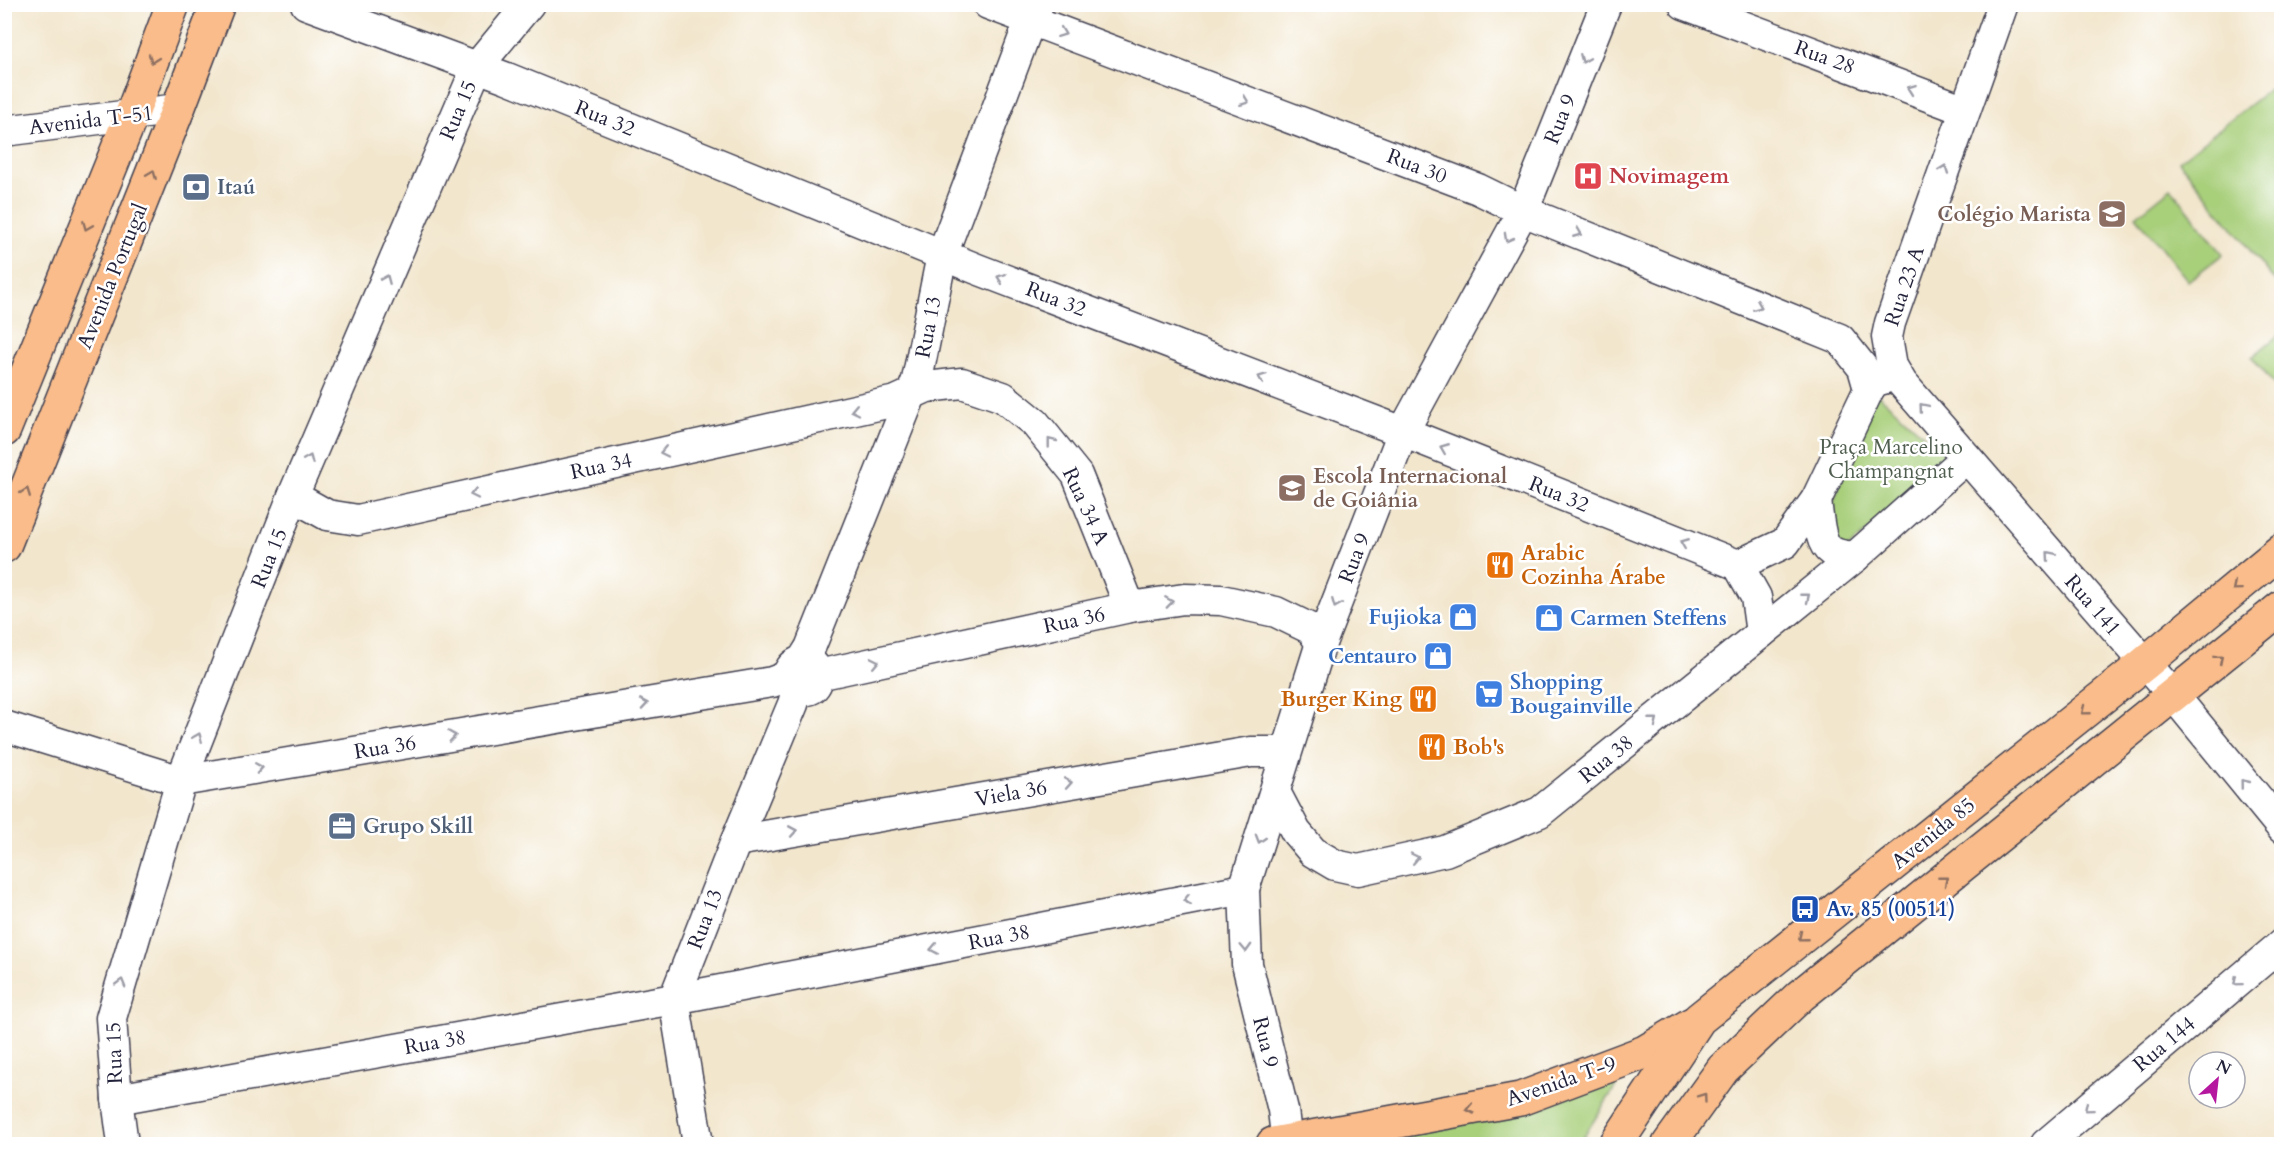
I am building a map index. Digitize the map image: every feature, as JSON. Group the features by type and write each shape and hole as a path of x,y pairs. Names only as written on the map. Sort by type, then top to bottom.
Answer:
{"main road":[{"name":"Avenida Portugal","path":"4,430 132,114 173,4"},
{"name":"Avenida Portugal","path":"4,546 218,4"},
{"name":"Avenida 85","path":"1616,1144 1699,1019 2144,664 2282,550"},
{"name":"Avenida 85","path":"1669,1144 1723,1069 1800,996 2282,607"},
{"name":"Avenida T-9","path":"1282,1144 1520,1099 1645,1052 1699,1019"}],"street":[{"name":"Rua 32","path":"306,4 477,67 942,255 1403,432 1738,565"},
{"name":"Rua 15","path":"123,1144 111,1018 181,781 293,496 477,67 529,4"},
{"name":"Rua 30","path":"988,4 1034,13 1478,189 1523,211 1840,339 1852,351 1863,368 1869,389"},
{"name":"Rua 9","path":"1282,1144 1283,1110 1247,964 1244,889 1320,643 1403,432 1523,211 1606,4"},
{"name":"Rua 28","path":"1684,4 1965,110"},
{"name":"Rua 23 A","path":"1902,383 1892,366 1887,337 1890,323 2003,4"},
{"name":"Rua 13","path":"674,999 800,677 918,387 942,255 1034,13"},
{"name":"Avenida T-51","path":"4,131 178,109"},
{"path":"1840,339 1859,336 1890,323"},
{"path":"1761,633 1756,597 1738,565 1785,543 1816,500 1869,389 1875,381 1893,378 1902,383"},
{"name":"Rua 34 A","path":"918,387 962,383 1003,397 1035,423 1077,475 1130,607"},
{"name":"Rua 141","path":"1902,383 2174,696 2282,828"},
{"name":"Rua 34","path":"293,496 327,515 358,520 896,401 918,387"},
{"name":"Rua 38","path":"1275,792 1296,832 1313,852 1335,865 1358,870 1445,851 1540,812 1855,557 1966,458"},
{"path":"1816,500 1824,542 1829,550 1838,555 1855,557"},
{"name":"Rua 36","path":"4,726 181,781 800,677 1130,607 1184,599 1238,603 1276,612 1311,629 1320,643"},
{"name":"Viela 36","path":"736,841 1251,752 1286,752"},
{"name":"Rua 38","path":"117,1099 674,999 1244,889"},
{"name":"Rua 144","path":"2046,1144 2282,944"},
{"name":"Rua 38","path":"692,954 698,964 713,975 753,984"},
{"path":"674,999 698,1144"}],"green space":[{"path":"2281,80 2281,289 2179,161"},
{"path":"2171,188 2223,254 2188,281 2136,216"},
{"path":"2281,333 2281,393 2252,357"},
{"name":"Praça Marcelino Champangnat","path":"1873,390 1951,459 1846,550 1832,544 1828,517"},
{"path":"1628,1067 1579,1144 1336,1144"}],"place":[{"name":"Novimagem","path":"1588,176"},
{"name":"Itaú","path":"196,187"},
{"name":"Colégio Marista","path":"2112,214"},
{"name":"Escola Internacional de Goiânia","path":"1292,488"},
{"name":"Arabic Cozinha Árabe","path":"1500,565"},
{"name":"Fujioka","path":"1463,617"},
{"name":"Carmen Steffens","path":"1549,618"},
{"name":"Centauro","path":"1438,656"},
{"name":"Shopping Bougainville","path":"1489,694"},
{"name":"Burger King","path":"1423,699"},
{"name":"Bob's","path":"1432,747"},
{"name":"Grupo Skill","path":"342,826"},
{"name":"Av. 85 (00511)","path":"1805,909"}]}
